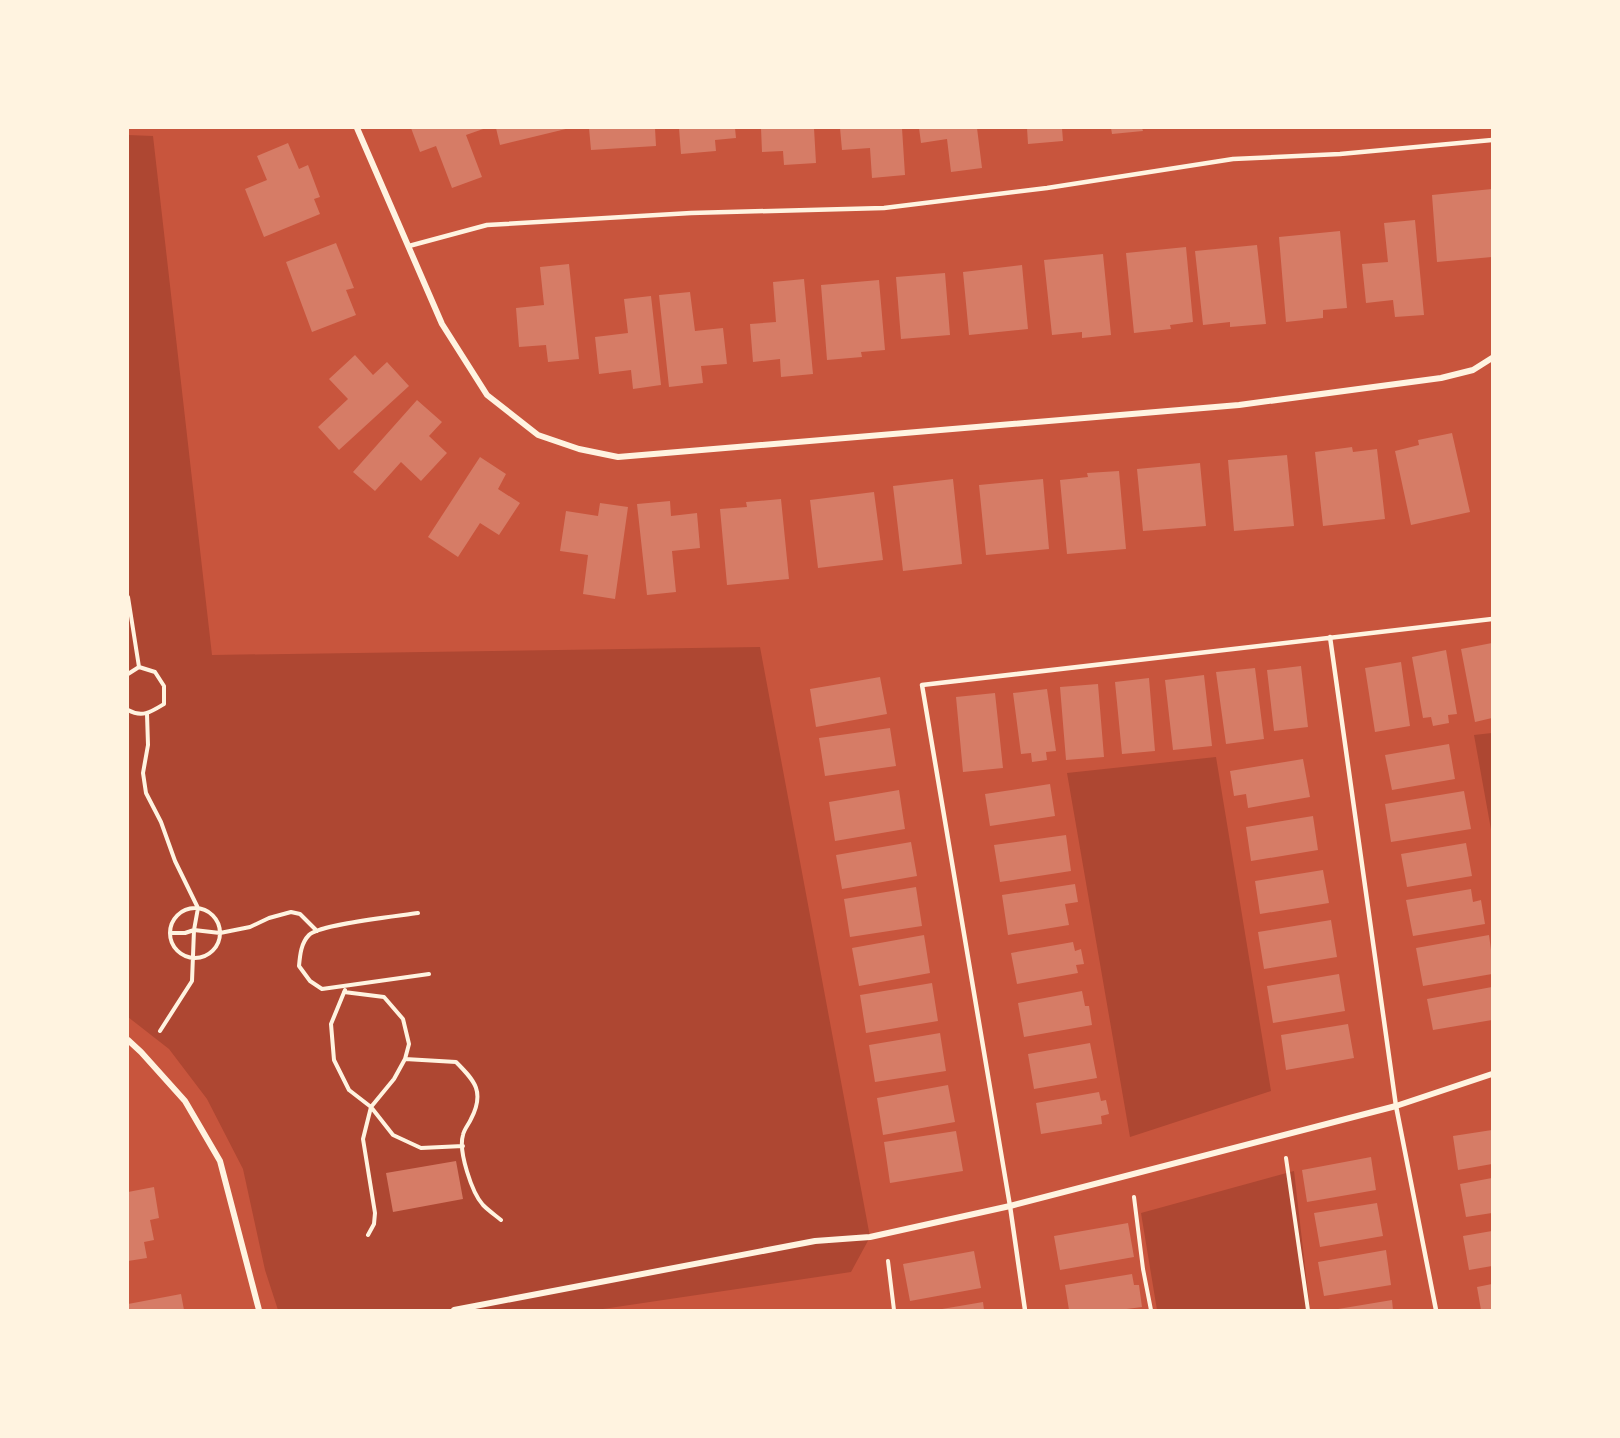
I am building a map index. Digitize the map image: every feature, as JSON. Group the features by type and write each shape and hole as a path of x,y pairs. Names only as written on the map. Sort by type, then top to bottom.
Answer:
{"street":[{"path":"357,128 442,324 487,394 538,435 579,449 618,457 1239,405 1431,380 1473,370 1492,358"},
{"path":"128,1040 185,1101 220,1161 259,1311"},
{"path":"454,1311 815,1240 870,1237 1010,1206 1396,1106 1492,1074"}],"lane":[{"path":"409,246 487,225 691,213 884,208 1047,188 1233,159 1340,154 1492,140"},
{"path":"1025,1311 1010,1206 922,685 1492,620"},
{"path":"1330,637 1396,1106 1436,1311"}],"path":[{"path":"128,597 139,667"},
{"path":"128,674 139,667 155,672 164,686 164,704 147,714 136,715 128,710"},
{"path":"147,714 148,745 143,772 146,793 198,908 194,930 192,981 160,1031"},
{"path":"198,908 204,909 216,919 220,933 214,948 201,957 186,956 174,947 170,933 171,925 181,912 198,908"},
{"path":"170,933 185,933 194,930 220,933 250,927 269,918 291,912 300,914 317,931"},
{"path":"418,913 327,927 309,934 300,951 299,966 310,981 322,989 429,974"},
{"path":"347,987 332,1024 334,1060 349,1090 371,1107 393,1135 422,1148 463,1146"},
{"path":"344,992 384,997 403,1019 409,1044 405,1059 394,1078 371,1107 363,1139 375,1213 374,1224 368,1234"},
{"path":"405,1059 456,1062 474,1080 478,1098 473,1116 462,1137 464,1161 474,1192 483,1205 501,1220"},
{"path":"1286,1158 1308,1311"},
{"path":"1134,1197 1151,1311"},
{"path":"888,1261 894,1311"}],"shaded area":[{"path":"128,135 153,136 212,655 760,647 870,1237 851,1272 596,1310 278,1310 265,1270 243,1169 207,1099 169,1049 128,1017"},
{"path":"1492,733 1492,835 1474,735"},
{"path":"1216,757 1271,1091 1130,1137 1067,773"},
{"path":"1294,1171 1310,1310 1157,1310 1141,1213"}],"building":[{"path":"411,128 486,128 466,135 482,177 452,188 436,146 420,152"},
{"path":"496,128 570,128 500,145"},
{"path":"589,128 655,128 656,146 591,150"},
{"path":"679,128 735,128 736,138 715,140 716,151 681,154"},
{"path":"761,128 814,128 816,163 784,165 783,151 762,152"},
{"path":"840,128 902,128 905,175 872,178 870,148 842,150"},
{"path":"919,128 977,128 982,168 951,172 947,139 921,143"},
{"path":"1027,128 1062,128 1063,141 1028,144"},
{"path":"1111,128 1142,128 1143,131 1112,134"},
{"path":"288,143 299,169 308,165 320,197 314,199 320,214 264,237 245,189 267,180 257,156"},
{"path":"1492,189 1492,257 1437,262 1432,195"},
{"path":"1415,220 1424,315 1395,317 1393,300 1366,303 1362,264 1388,262 1384,223"},
{"path":"1340,231 1347,308 1323,310 1323,318 1286,322 1279,237"},
{"path":"336,243 354,288 346,290 356,315 312,332 286,262"},
{"path":"1257,245 1266,324 1230,327 1230,322 1203,325 1195,251"},
{"path":"1186,247 1193,322 1170,325 1171,329 1134,333 1126,253"},
{"path":"1103,254 1111,335 1082,338 1082,332 1052,335 1044,260"},
{"path":"569,264 579,359 548,362 546,345 519,347 516,308 544,305 540,267"},
{"path":"1022,265 1028,329 969,335 963,272"},
{"path":"945,273 950,335 901,339 896,277"},
{"path":"804,279 813,374 781,377 780,359 753,362 750,324 776,322 773,282"},
{"path":"879,280 885,350 861,352 862,357 827,360 821,285"},
{"path":"690,292 695,331 723,328 727,364 701,366 703,383 669,387 659,295"},
{"path":"651,296 661,385 633,389 631,370 599,374 595,337 628,333 624,299"},
{"path":"355,355 373,375 387,362 409,386 339,450 318,427 348,399 329,379"},
{"path":"417,400 442,422 429,436 447,453 421,481 401,462 375,491 353,472"},
{"path":"1452,433 1470,512 1411,525 1395,451 1419,445 1418,440"},
{"path":"1352,447 1353,452 1377,449 1385,519 1323,526 1315,452"},
{"path":"1287,455 1294,526 1234,531 1228,460"},
{"path":"480,457 506,474 498,489 520,503 499,535 480,523 458,557 428,537"},
{"path":"1200,463 1206,526 1143,531 1137,469"},
{"path":"1119,471 1126,549 1067,554 1060,480 1088,477 1087,473"},
{"path":"953,479 962,564 903,571 893,486"},
{"path":"1043,479 1049,549 986,555 979,485"},
{"path":"874,492 883,560 818,568 810,500"},
{"path":"781,499 789,579 727,585 720,509 747,507 746,502"},
{"path":"670,501 671,516 697,513 700,548 672,551 676,592 647,595 637,504"},
{"path":"600,503 628,507 615,599 583,594 588,555 560,551 566,511 598,516"},
{"path":"1492,643 1492,718 1475,722 1461,649"},
{"path":"1446,650 1457,714 1448,715 1449,723 1433,726 1431,717 1423,718 1412,657"},
{"path":"1401,662 1410,726 1375,732 1365,668"},
{"path":"1301,666 1308,727 1274,731 1267,670"},
{"path":"1255,668 1264,739 1226,744 1216,672"},
{"path":"1204,675 1212,746 1173,750 1165,680"},
{"path":"880,677 887,714 816,727 810,689"},
{"path":"1149,678 1155,751 1122,754 1115,682"},
{"path":"1098,684 1104,757 1066,760 1060,687"},
{"path":"1047,689 1056,751 1046,752 1047,760 1032,762 1031,753 1021,754 1013,693"},
{"path":"995,693 1003,768 963,772 956,697"},
{"path":"890,728 896,766 825,776 819,738"},
{"path":"1449,744 1455,779 1392,790 1385,755"},
{"path":"1303,759 1310,797 1248,808 1246,794 1234,796 1230,771"},
{"path":"1050,784 1055,816 990,826 985,794"},
{"path":"899,790 905,829 835,841 829,802"},
{"path":"1464,791 1471,829 1391,842 1385,804"},
{"path":"1313,816 1318,850 1251,861 1246,827"},
{"path":"1066,835 1071,871 1000,882 994,845"},
{"path":"911,842 917,876 842,889 836,855"},
{"path":"1466,843 1472,876 1407,887 1401,854"},
{"path":"1323,870 1329,903 1260,914 1255,881"},
{"path":"1075,884 1078,902 1065,904 1069,925 1008,935 1002,895"},
{"path":"916,887 922,926 850,937 844,899"},
{"path":"1471,889 1473,902 1481,900 1485,924 1413,936 1406,900"},
{"path":"1331,920 1337,957 1264,969 1258,932"},
{"path":"924,935 930,973 859,986 852,948"},
{"path":"1489,935 1492,974 1423,986 1416,948"},
{"path":"1073,942 1075,951 1081,949 1084,964 1076,965 1078,973 1017,984 1011,953"},
{"path":"1339,974 1345,1011 1273,1023 1267,986"},
{"path":"932,983 938,1021 866,1033 860,995"},
{"path":"1492,987 1492,1020 1433,1030 1427,999"},
{"path":"1082,991 1085,1006 1089,1006 1092,1025 1024,1037 1018,1003"},
{"path":"1348,1024 1354,1058 1286,1070 1281,1035"},
{"path":"940,1033 946,1071 875,1082 869,1045"},
{"path":"1090,1043 1097,1078 1034,1089 1028,1054"},
{"path":"948,1085 955,1122 883,1135 877,1098"},
{"path":"1099,1092 1101,1101 1106,1100 1109,1114 1101,1116 1102,1124 1041,1134 1036,1103"},
{"path":"1492,1130 1492,1164 1458,1170 1453,1136"},
{"path":"956,1131 963,1171 890,1183 884,1142"},
{"path":"1371,1157 1376,1190 1307,1202 1302,1170"},
{"path":"456,1161 463,1199 393,1212 386,1173"},
{"path":"1492,1178 1492,1213 1466,1217 1460,1184"},
{"path":"154,1187 159,1218 150,1220 154,1240 144,1242 147,1258 128,1261 128,1192"},
{"path":"1377,1203 1383,1236 1320,1247 1314,1213"},
{"path":"1128,1223 1134,1257 1060,1270 1054,1236"},
{"path":"1492,1231 1492,1266 1469,1270 1463,1236"},
{"path":"1386,1250 1391,1285 1324,1296 1318,1262"},
{"path":"974,1251 981,1288 910,1301 903,1264"},
{"path":"1132,1274 1134,1285 1139,1285 1142,1307 1119,1310 1069,1310 1065,1285"},
{"path":"1492,1284 1492,1310 1481,1310 1477,1287"},
{"path":"181,1294 184,1310 128,1310 128,1304"},
{"path":"1392,1300 1393,1310 1338,1310 1338,1309"},
{"path":"983,1302 984,1310 942,1310 942,1309"}]}
